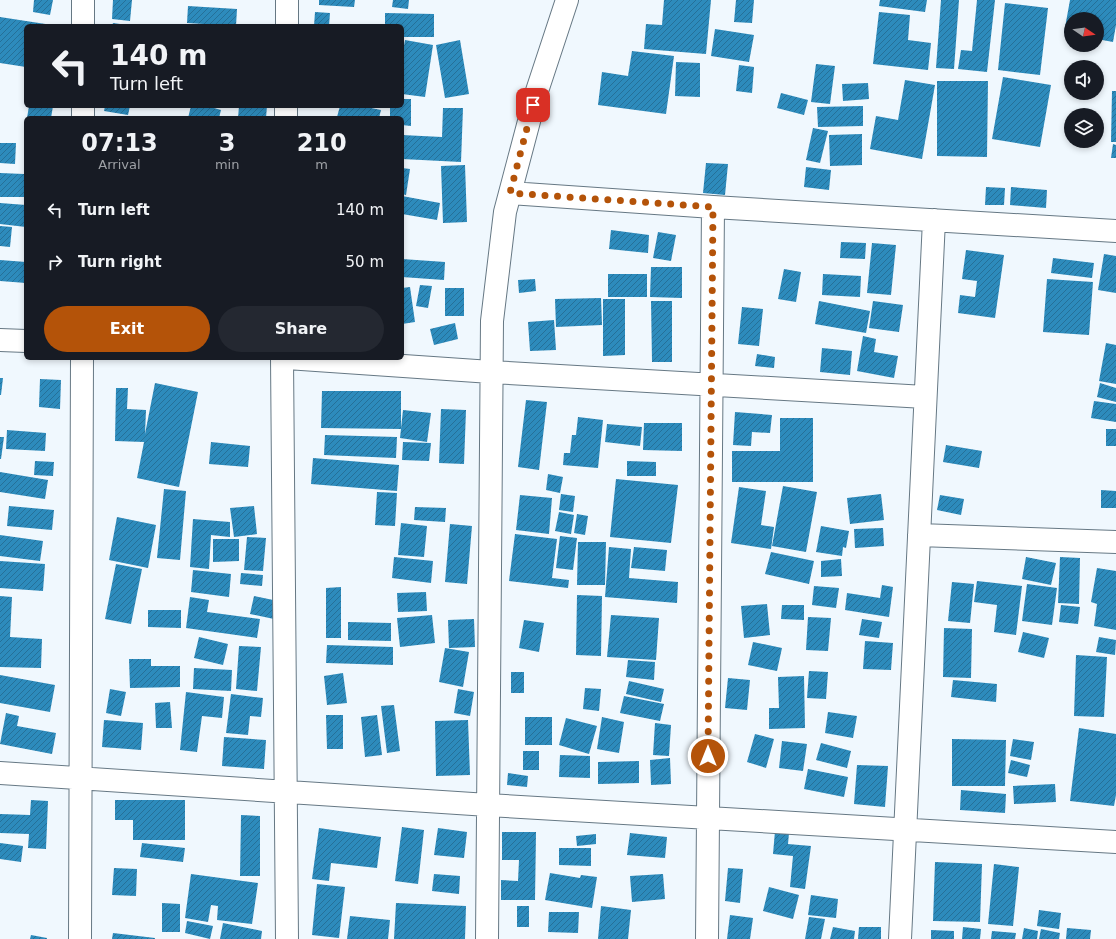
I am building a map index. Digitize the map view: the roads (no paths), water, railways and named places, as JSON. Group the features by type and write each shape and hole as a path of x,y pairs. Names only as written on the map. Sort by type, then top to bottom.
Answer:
{"street":[{"path":"83,0 83,24"},
{"path":"287,0 287,24"},
{"path":"487,939 492,321 505,212 537,91 567,0"},
{"path":"510,193 713,207 1116,230"},
{"path":"706,939 713,207"},
{"path":"900,939 934,220"},
{"path":"0,340 24,342"},
{"path":"80,939 82,360"},
{"path":"282,360 287,939"},
{"path":"316,360 491,372 925,397"},
{"path":"919,535 1116,542"},
{"path":"0,772 488,805 1116,842"}]}
